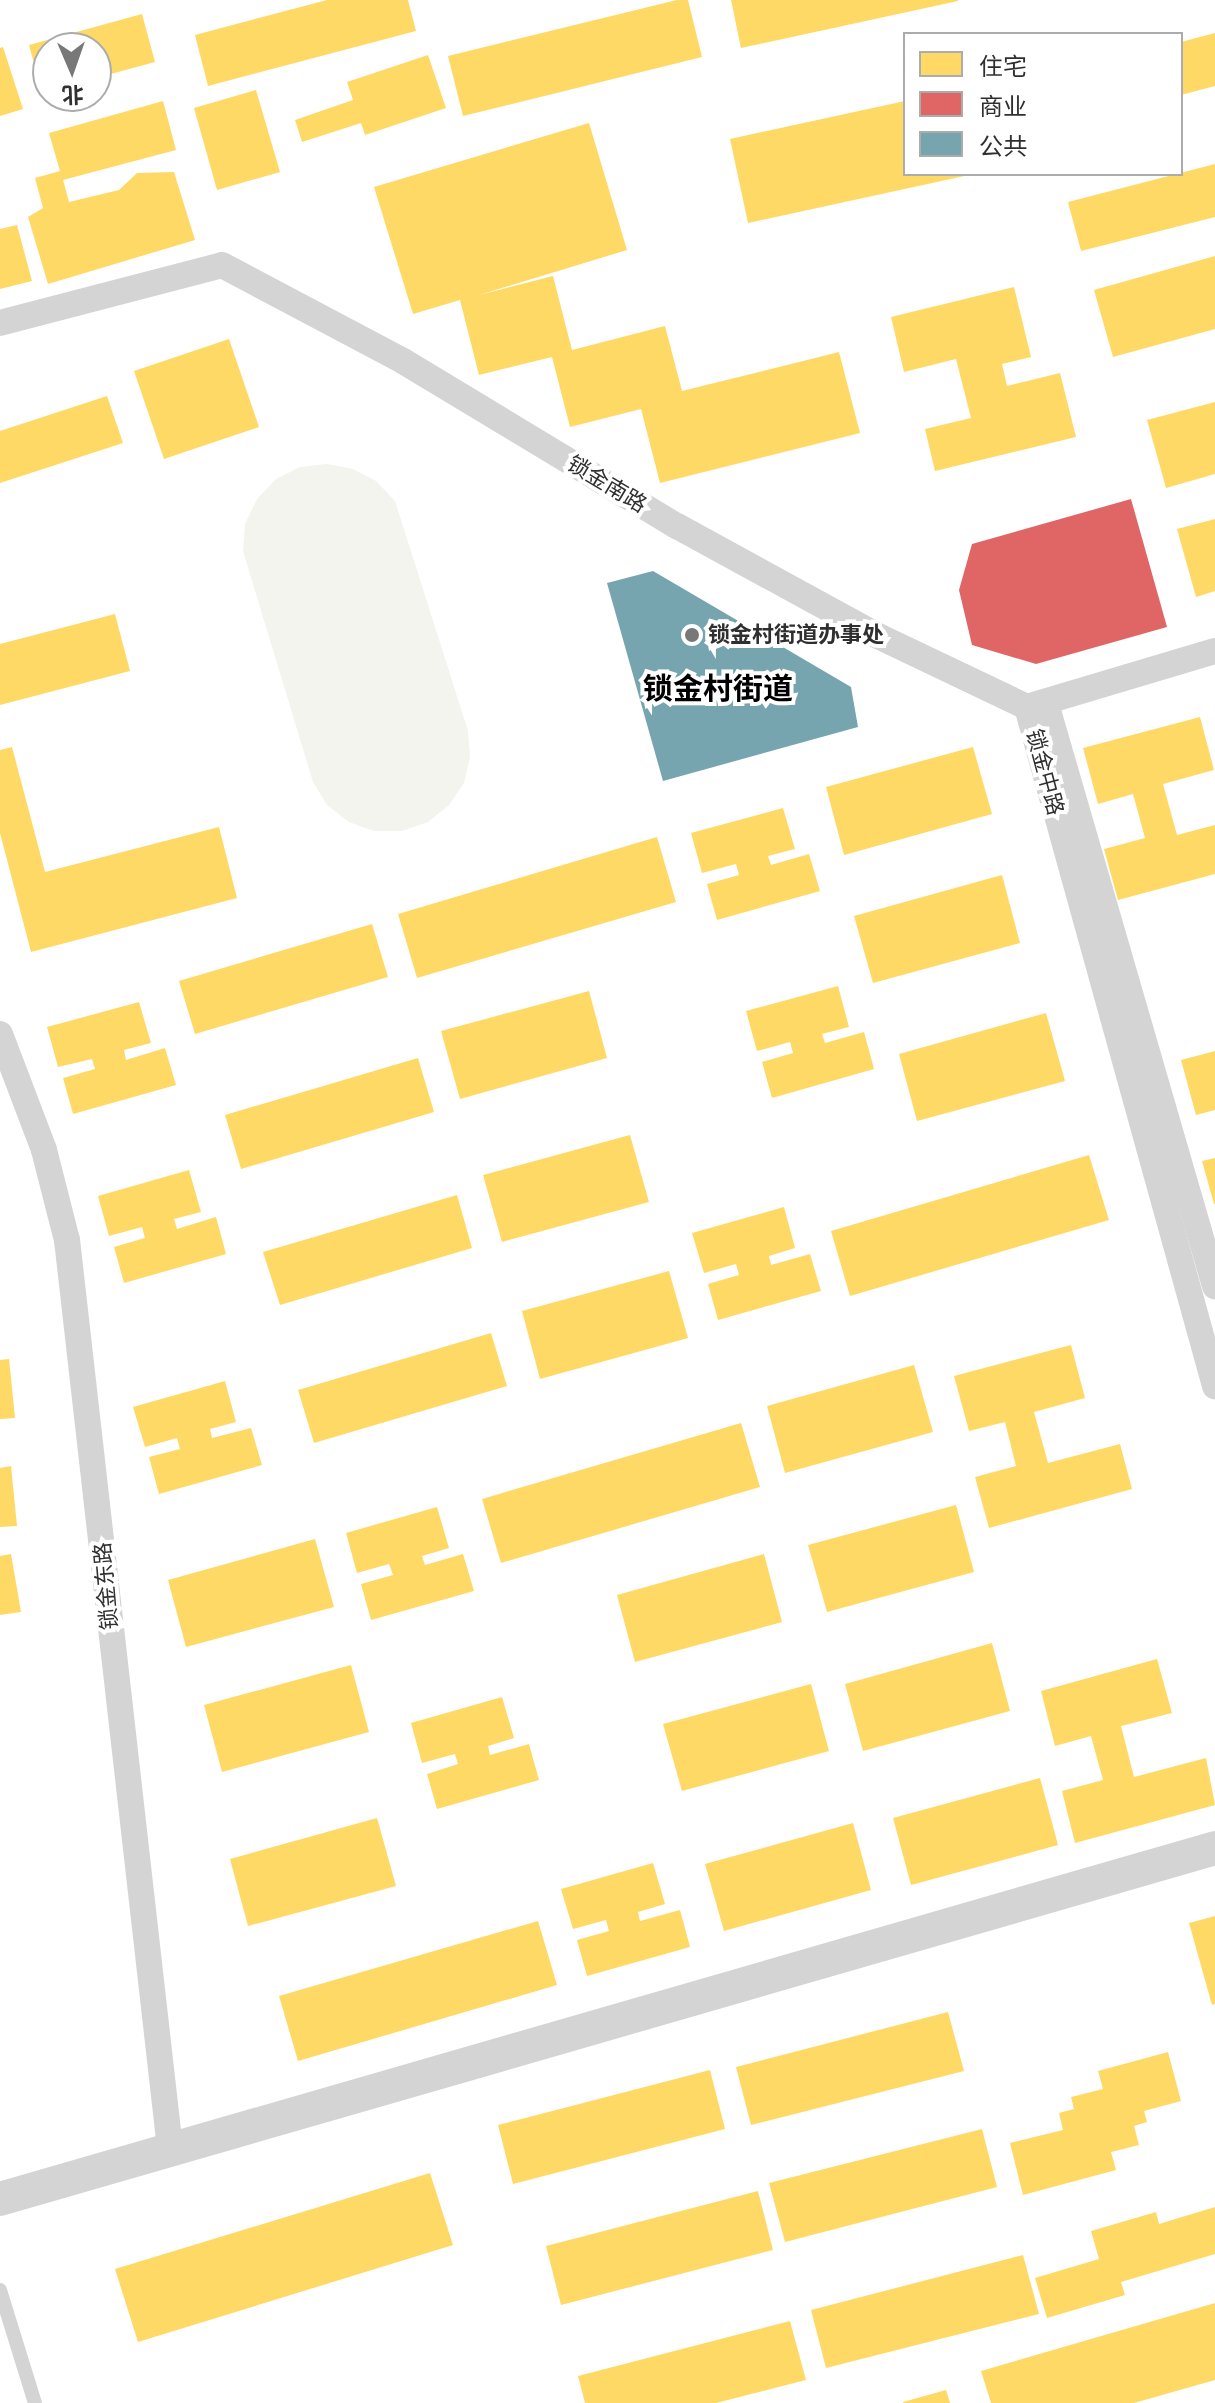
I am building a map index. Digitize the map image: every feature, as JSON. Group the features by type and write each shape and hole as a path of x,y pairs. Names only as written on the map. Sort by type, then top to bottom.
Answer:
{"street":[{"name":"锁金南路","path":"0,323 222,265 403,361 677,526 851,622 1027,707"},
{"path":"1027,707 1215,651"},
{"name":"锁金中路","path":"1027,707 1049,714 1215,1286"},
{"name":"锁金中路","path":"1027,707 1215,1386"},
{"name":"锁金东路","path":"0,1034 44,1150 67,1240 170,2148"},
{"path":"0,2199 1215,1848"}],"lane":[{"path":"0,2290 35,2403"}],"shaded area":[{"path":"327,464 353,469 376,481 395,501 468,731 470,757 464,783 449,805 428,822 402,831 374,831 349,822 327,805 313,782 243,551 245,524 257,499 276,479 300,467"}],"building: 住宅":[{"path":"327,0 408,0 416,31 208,86 195,35"},
{"path":"677,0 688,0 702,57 463,116 448,56"},
{"path":"731,0 958,0 958,1 741,48"},
{"path":"142,14 155,62 112,74 112,32 76,32"},
{"path":"1215,33 1215,86 1183,94 1183,41"},
{"path":"3,47 23,109 0,116 0,48"},
{"path":"428,55 446,108 365,135 361,123 302,142 295,120 353,100 347,82"},
{"path":"256,90 280,172 217,190 194,108"},
{"path":"163,101 176,150 63,180 69,202 119,190 137,173 174,172 195,240 48,284 28,217 43,208 35,178 60,171 49,133"},
{"path":"903,101 903,176 964,176 748,223 730,139"},
{"path":"589,123 627,250 479,295 553,276 572,350 665,326 682,391 839,352 860,433 660,483 641,409 570,427 552,357 479,375 460,300 413,314 374,187"},
{"path":"1215,164 1215,217 1081,251 1068,202 1169,176 1183,176 1183,172"},
{"path":"17,225 32,281 0,289 0,229"},
{"path":"1215,256 1215,329 1113,357 1094,290"},
{"path":"1014,287 1031,357 1002,364 1007,386 1060,373 1076,437 935,471 925,429 971,418 956,359 904,372 891,317"},
{"path":"229,339 259,427 164,459 134,371"},
{"path":"107,396 123,443 0,483 0,431"},
{"path":"1215,402 1215,474 1166,488 1147,420"},
{"path":"1215,519 1215,591 1196,597 1177,529"},
{"path":"115,614 130,671 0,705 0,644"},
{"path":"1200,717 1214,770 1163,784 1177,835 1215,825 1215,874 1118,900 1104,849 1145,838 1133,794 1098,804 1083,748"},
{"path":"12,747 45,872 219,827 237,898 31,952 0,833 0,750"},
{"path":"973,747 992,814 844,855 826,787"},
{"path":"783,808 795,849 768,856 771,865 809,854 820,891 717,920 707,884 739,875 736,864 702,873 691,833"},
{"path":"657,837 676,902 417,978 398,914"},
{"path":"1002,875 1020,943 873,983 854,916"},
{"path":"372,924 388,977 195,1034 179,981"},
{"path":"838,986 849,1027 822,1034 825,1043 864,1032 874,1069 772,1098 762,1062 793,1053 790,1042 757,1051 746,1011"},
{"path":"589,991 607,1058 460,1099 441,1031"},
{"path":"139,1002 151,1043 124,1050 126,1060 165,1048 176,1085 73,1114 63,1078 95,1069 92,1059 58,1067 47,1027"},
{"path":"1046,1013 1065,1081 917,1121 899,1054"},
{"path":"1215,1051 1215,1110 1196,1115 1181,1060"},
{"path":"418,1058 434,1112 241,1169 225,1115"},
{"path":"630,1135 649,1202 502,1242 483,1175"},
{"path":"1089,1155 1109,1220 850,1296 831,1231"},
{"path":"1215,1158 1215,1204 1214,1204 1202,1161"},
{"path":"189,1170 201,1212 174,1219 177,1229 216,1217 226,1254 124,1283 114,1247 145,1238 142,1227 109,1236 98,1196"},
{"path":"457,1195 472,1248 280,1305 263,1252"},
{"path":"784,1207 795,1248 769,1256 771,1265 810,1254 821,1291 718,1320 708,1284 739,1275 736,1264 704,1273 692,1233"},
{"path":"669,1271 688,1338 540,1379 522,1311"},
{"path":"491,1333 507,1386 314,1443 298,1390"},
{"path":"1071,1345 1085,1398 1034,1412 1048,1463 1120,1444 1132,1489 989,1528 975,1477 1016,1466 1005,1422 969,1431 954,1376"},
{"path":"9,1359 15,1418 0,1419 0,1360"},
{"path":"914,1365 933,1432 785,1473 767,1406"},
{"path":"225,1381 236,1422 210,1429 212,1438 251,1428 262,1465 159,1494 149,1457 180,1449 177,1438 145,1447 133,1407"},
{"path":"741,1423 760,1487 501,1563 482,1499"},
{"path":"11,1466 17,1526 0,1527 0,1468"},
{"path":"956,1505 974,1572 827,1612 808,1545"},
{"path":"437,1507 449,1548 422,1556 425,1565 463,1554 474,1591 371,1620 361,1584 393,1575 389,1564 357,1573 346,1533"},
{"path":"315,1539 334,1607 186,1647 168,1580"},
{"path":"11,1554 21,1612 0,1615 0,1556"},
{"path":"764,1554 782,1622 635,1662 617,1595"},
{"path":"992,1643 1010,1711 863,1751 845,1684"},
{"path":"1157,1659 1172,1713 1121,1726 1134,1777 1206,1758 1215,1805 1075,1843 1062,1791 1103,1780 1091,1736 1055,1746 1041,1691"},
{"path":"351,1665 369,1732 222,1772 204,1705"},
{"path":"811,1684 829,1751 682,1791 663,1724"},
{"path":"502,1697 514,1738 488,1746 490,1755 529,1744 539,1780 437,1809 427,1774 458,1764 455,1754 422,1763 411,1723"},
{"path":"1040,1778 1058,1845 911,1885 893,1818"},
{"path":"377,1818 396,1886 248,1926 230,1859"},
{"path":"853,1823 871,1890 724,1931 705,1864"},
{"path":"653,1863 665,1904 638,1912 640,1921 680,1910 690,1947 587,1976 577,1940 609,1931 606,1920 573,1929 561,1889"},
{"path":"1215,1916 1215,2004 1212,2005 1189,1923"},
{"path":"538,1921 557,1985 298,2061 279,1996"},
{"path":"948,2012 964,2071 751,2125 736,2067"},
{"path":"1168,2052 1181,2101 1144,2111 1147,2122 1134,2126 1139,2145 1111,2152 1116,2170 1023,2195 1010,2143 1063,2130 1059,2113 1074,2109 1071,2097 1103,2089 1098,2071"},
{"path":"710,2070 725,2129 513,2184 498,2125"},
{"path":"982,2129 997,2187 785,2242 769,2183"},
{"path":"430,2173 453,2245 138,2342 115,2269"},
{"path":"758,2191 773,2250 561,2305 546,2246"},
{"path":"1215,2207 1215,2254 1121,2282 1125,2295 1047,2318 1035,2278 1099,2259 1091,2231 1156,2212 1159,2224"},
{"path":"1023,2255 1039,2314 826,2368 811,2310"},
{"path":"1215,2303 1215,2380 1134,2403 991,2403 981,2371"},
{"path":"790,2321 806,2380 716,2403 585,2403 578,2376"},
{"path":"946,2390 950,2403 903,2403 903,2402"}],"building: 商业":[{"path":"1131,499 1167,627 1036,664 972,645 959,590 972,544"}],"building: 公共":[{"name":"锁金村街道办事处","path":"653,571 851,687 858,727 663,781 607,583"}],"place":[{"name":"锁金村街道办事处","path":"692,635"}],"district":[{"name":"锁金村街道","path":"718,689"}]}
